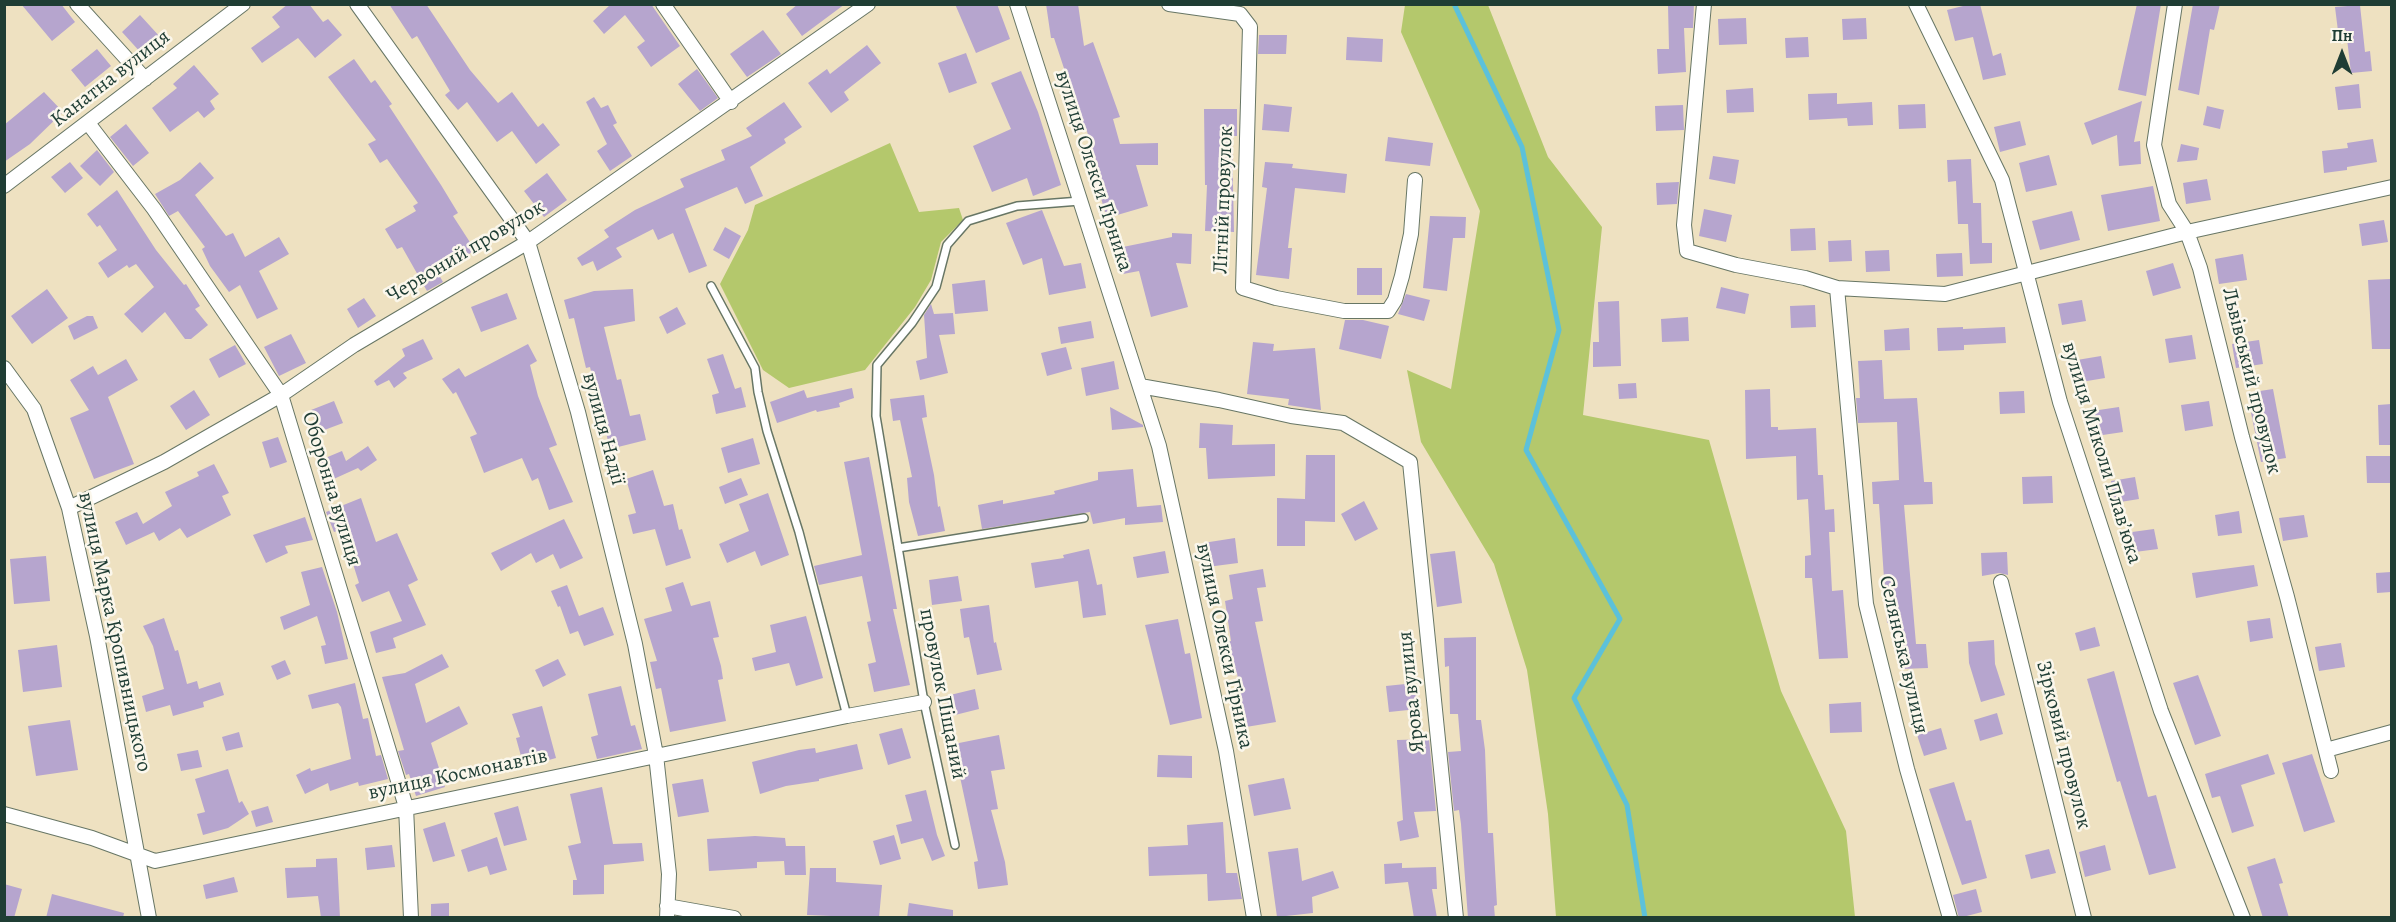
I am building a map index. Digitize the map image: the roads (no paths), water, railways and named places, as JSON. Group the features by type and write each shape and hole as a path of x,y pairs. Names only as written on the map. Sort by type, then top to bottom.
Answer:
{"street":[{"path":"77,4 146,79"},
{"name":"Канатна вулиця","path":"4,186 243,4"},
{"name":"вулиця Надії","path":"357,4 528,242 578,412 635,644 656,756 669,874 667,912"},
{"path":"663,4 731,102"},
{"name":"Червоний провулок","path":"69,508 164,462 281,395 354,345 528,242 868,4"},
{"name":"вулиця Олекси Гірника","path":"1017,4 1159,446 1226,751 1254,918"},
{"name":"Літній провулок","path":"1169,4 1240,14 1250,27 1243,288 1276,298 1344,311 1388,311 1395,300 1411,234 1415,180"},
{"path":"1704,4 1684,225 1687,251 1837,288 1945,294 2187,232 2391,187"},
{"name":"вулиця Миколи Плавʼюка","path":"1916,4 2002,180 2060,402 2161,711 2242,918"},
{"name":"Львівський провулок","path":"2175,4 2154,145 2169,204 2187,232 2200,268 2242,437 2331,771"},
{"name":"Оборонна вулиця","path":"88,123 154,209 281,395 406,807 411,918"},
{"name":"Селянська вулиця","path":"1837,288 1866,604 1908,770 1950,918"},
{"name":"вулиця Марка Кропивницького","path":"4,368 34,409 69,508 97,636 149,918"},
{"name":"Ярова вулиця","path":"1140,386 1291,416 1343,423 1410,462 1456,918"},
{"name":"Зірковий провулок","path":"2001,582 2084,918"},
{"name":"вулиця Космонавтів","path":"4,814 92,838 155,861 406,807 924,702"},
{"path":"2326,750 2391,732"},
{"path":"667,912 734,918"}],"lane":[{"name":"провулок Піщаний","path":"955,845 924,702 876,416 877,365 912,323 936,287 947,245 968,221 1017,206 1082,201"},
{"path":"711,286 756,368 758,392 767,431 800,532 847,716"},
{"path":"898,548 1084,518"}],"waterway":[{"path":"1454,4 1522,147 1559,330 1526,450 1620,619 1574,698 1627,805 1645,918"}]}
